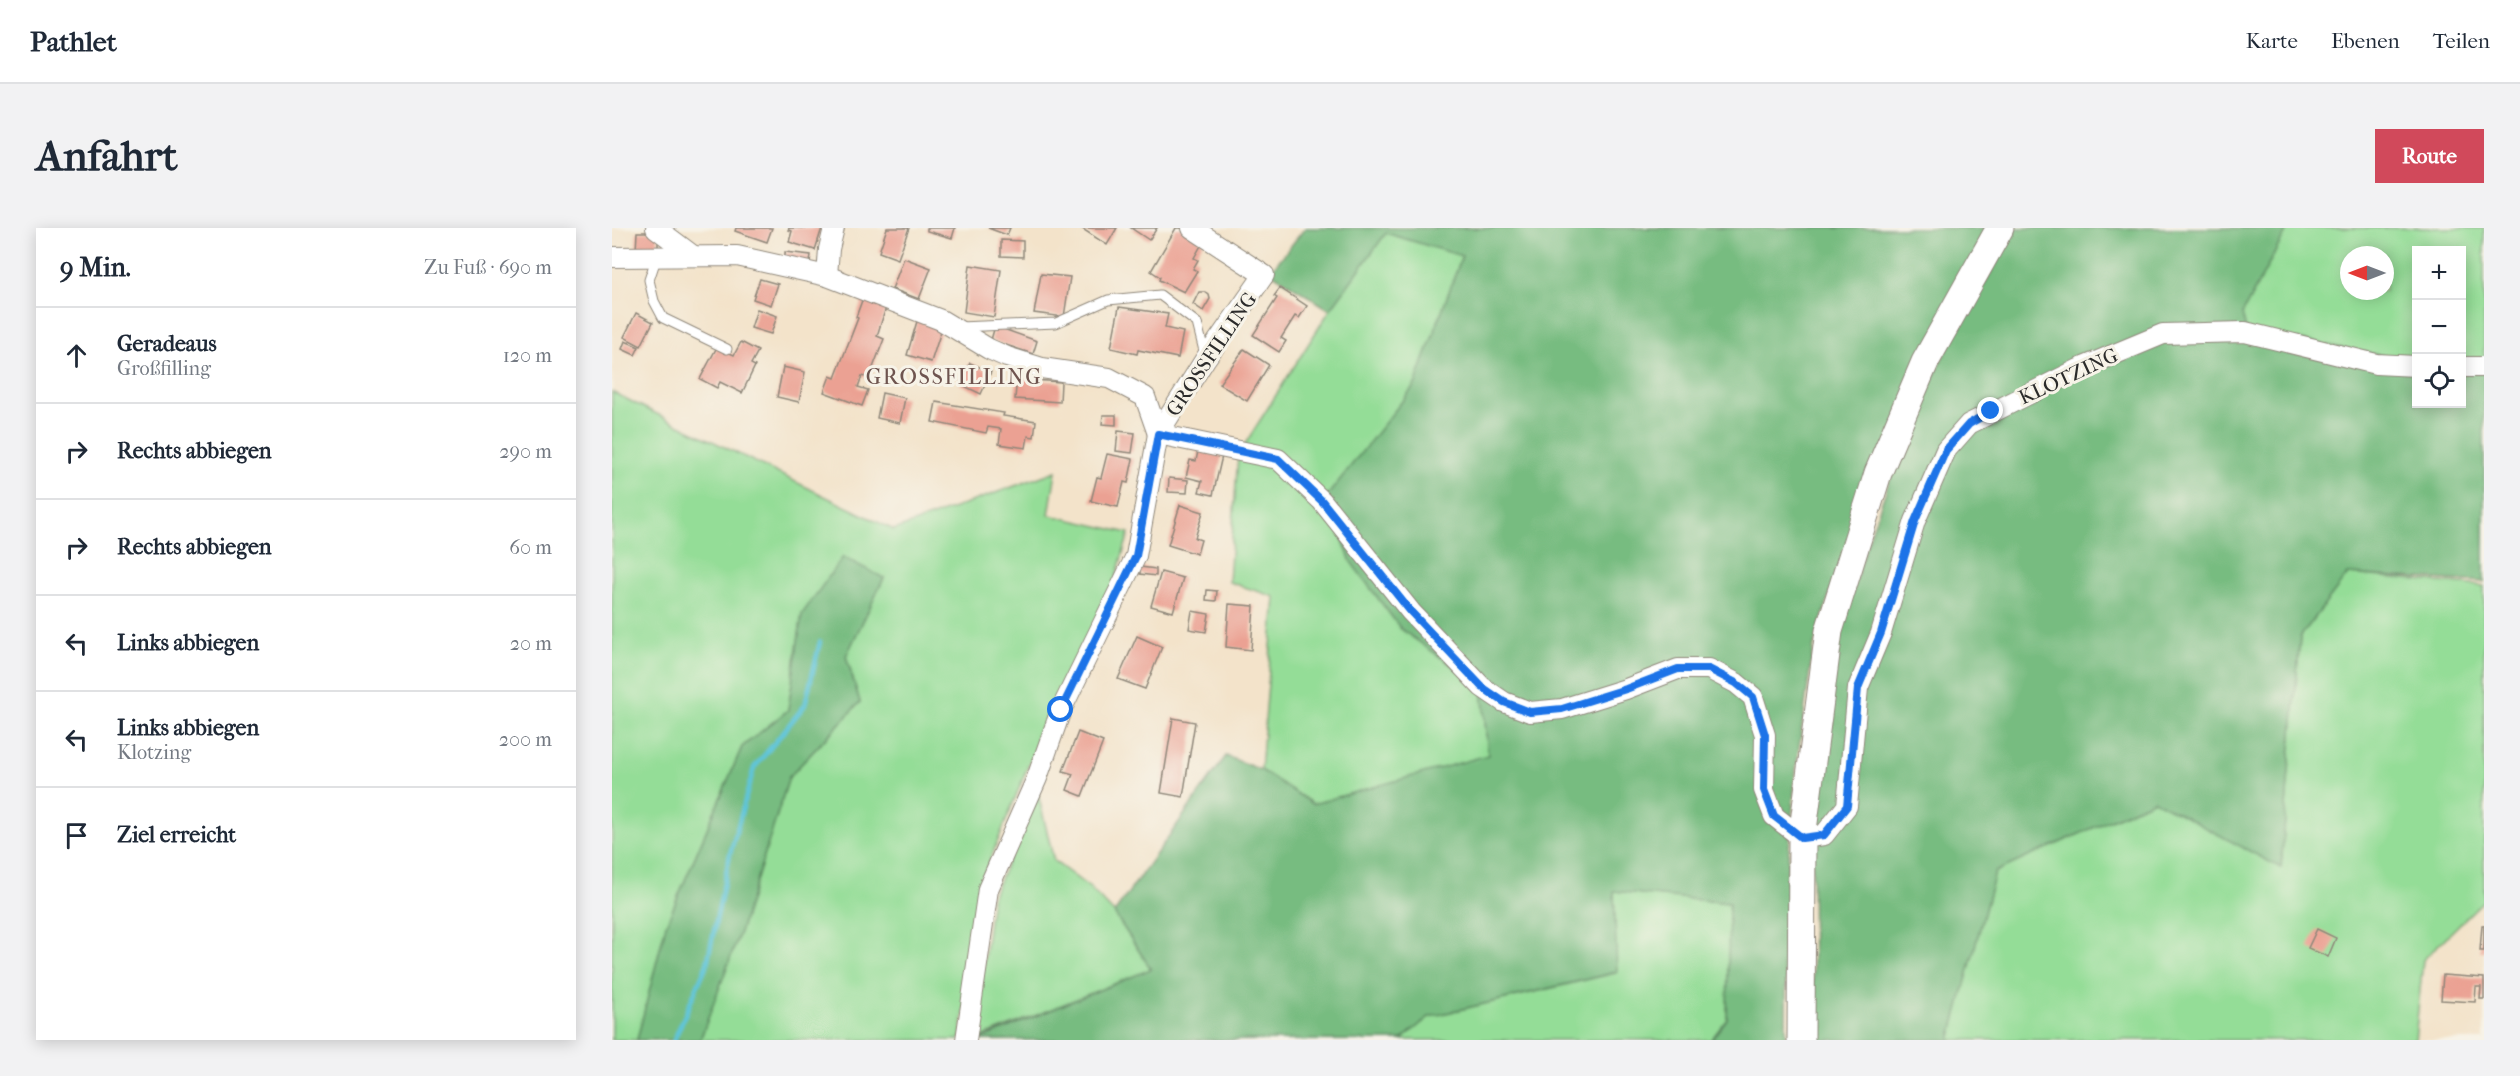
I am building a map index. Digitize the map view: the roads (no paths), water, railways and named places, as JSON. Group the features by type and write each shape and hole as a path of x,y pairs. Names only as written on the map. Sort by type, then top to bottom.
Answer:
{"main road":[{"path":"1801,1040 1802,838 1829,631 1878,473 1925,362 2000,228"}],"street":[{"path":"657,228 692,255"},
{"path":"828,276 829,249 834,228"},
{"name":"GROSSFILLING","path":"966,1040 988,890 1037,778 1061,710 1136,556 1158,434 1206,358 1264,276 1192,228"},
{"name":"GROSSFILLING","path":"612,257 737,256 828,276 941,320 989,350 1007,357 1042,368 1109,378 1145,396 1158,434"},
{"name":"KLOTZING","path":"1802,838 1824,835 1847,806 1858,688 1881,633 1915,521 1946,450 1969,424 2079,369 2163,334 2245,332 2376,364 2412,366"},
{"path":"2466,367 2484,368"},
{"path":"1158,434 1278,459 1322,501 1411,612 1482,687 1504,702 1530,712 1562,709 1626,689 1678,669 1709,669 1736,683 1753,697 1765,735 1764,790 1774,816 1802,838"}],"lane":[{"path":"657,256 649,280 654,301 663,318 727,349"},
{"path":"952,327 1056,323 1108,300 1160,295 1197,323 1206,358"}],"waterway":[{"path":"674,1040 707,964 730,854 754,768 805,705 820,642"}],"district":[{"name":"GROSSFILLING","path":"954,376"}]}
